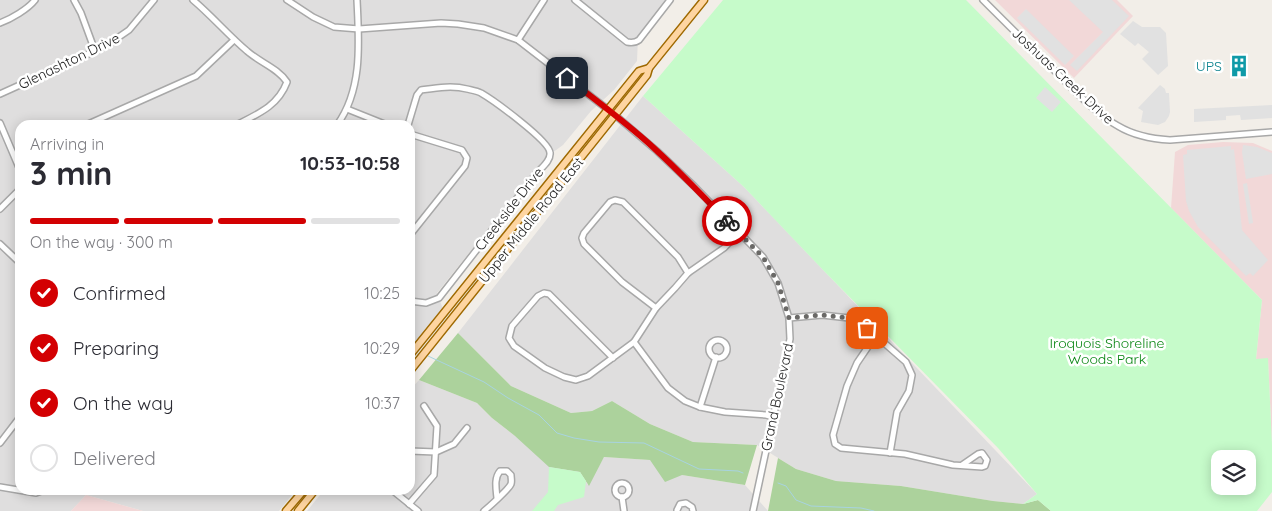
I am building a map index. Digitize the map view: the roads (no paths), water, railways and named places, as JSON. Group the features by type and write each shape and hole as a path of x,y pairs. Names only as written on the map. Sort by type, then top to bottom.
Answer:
{"main road":[{"name":"Upper Middle Road East","path":"415,365 647,75 649,68 704,0"},
{"name":"Upper Middle Road East","path":"415,349 639,72 649,68"},
{"path":"286,511 300,495"},
{"path":"298,511 311,495"}],"street":[{"path":"0,23 32,4 35,0"},
{"path":"74,0 81,13 94,51"},
{"name":"Glenashton Drive","path":"0,94 112,42 129,30 154,0"},
{"path":"193,0 248,53 283,75 287,82 283,91 267,109 246,120"},
{"name":"Grand Boulevard","path":"287,0 313,17 334,27 359,30 441,23 458,24 484,28 518,40 609,110 657,151 763,257 778,283 789,318 790,339 753,511"},
{"path":"340,120 354,92 357,73 359,30 357,0"},
{"path":"518,40 544,0"},
{"path":"575,0 620,37 631,43 640,40 670,0"},
{"name":"Joshuas Creek Drive","path":"983,0 1095,110 1120,127 1139,134 1170,140 1272,132"},
{"path":"97,120 196,76 234,40"},
{"name":"Creekside Drive","path":"410,120 417,95 421,90 448,87 464,88 479,92 496,102 534,133 551,151 550,158 439,298 426,303 415,302"},
{"path":"347,109 374,120"},
{"path":"0,123 15,158"},
{"path":"415,136 462,150 467,158 465,166 415,229"},
{"path":"0,209 15,194"},
{"path":"656,308 622,282 584,244 582,238 584,233 610,202 615,200 623,202 678,257 688,273"},
{"path":"613,358 550,294 544,293 538,296 512,326 509,338 514,346 545,368 564,378 576,380 588,376 613,358 634,342 656,308 688,273 724,248 738,233"},
{"path":"0,244 15,258"},
{"path":"789,318 822,315 848,318 867,328 906,362 912,375 909,392 897,412 890,453"},
{"path":"876,335 857,363 847,386 833,435 835,444 841,448 904,454 953,465 962,465"},
{"path":"634,342 668,388 685,401 700,407 725,412 773,417"},
{"path":"700,407 716,357"},
{"path":"409,504 434,475 436,426 424,406"},
{"path":"0,443 2,436 15,422"},
{"path":"415,451 436,452 454,444 467,428"},
{"path":"484,511 506,491 511,484 511,475 507,471 500,470 497,474 497,498"},
{"path":"0,487 15,490"},
{"path":"398,495 418,511"},
{"path":"622,497 624,511"},
{"path":"677,511 680,504 686,503 692,507 693,511"}],"waterway":[{"path":"428,356 484,382 539,415 557,433 599,442 644,443 699,469 738,471 743,473"},
{"path":"778,483 786,486 796,500 811,506 861,508 874,511"}],"place":[{"name":"UPS","path":"1239,66"}],"park label":[{"name":"Iroquois Shoreline Woods Park","path":"1107,352"}]}
